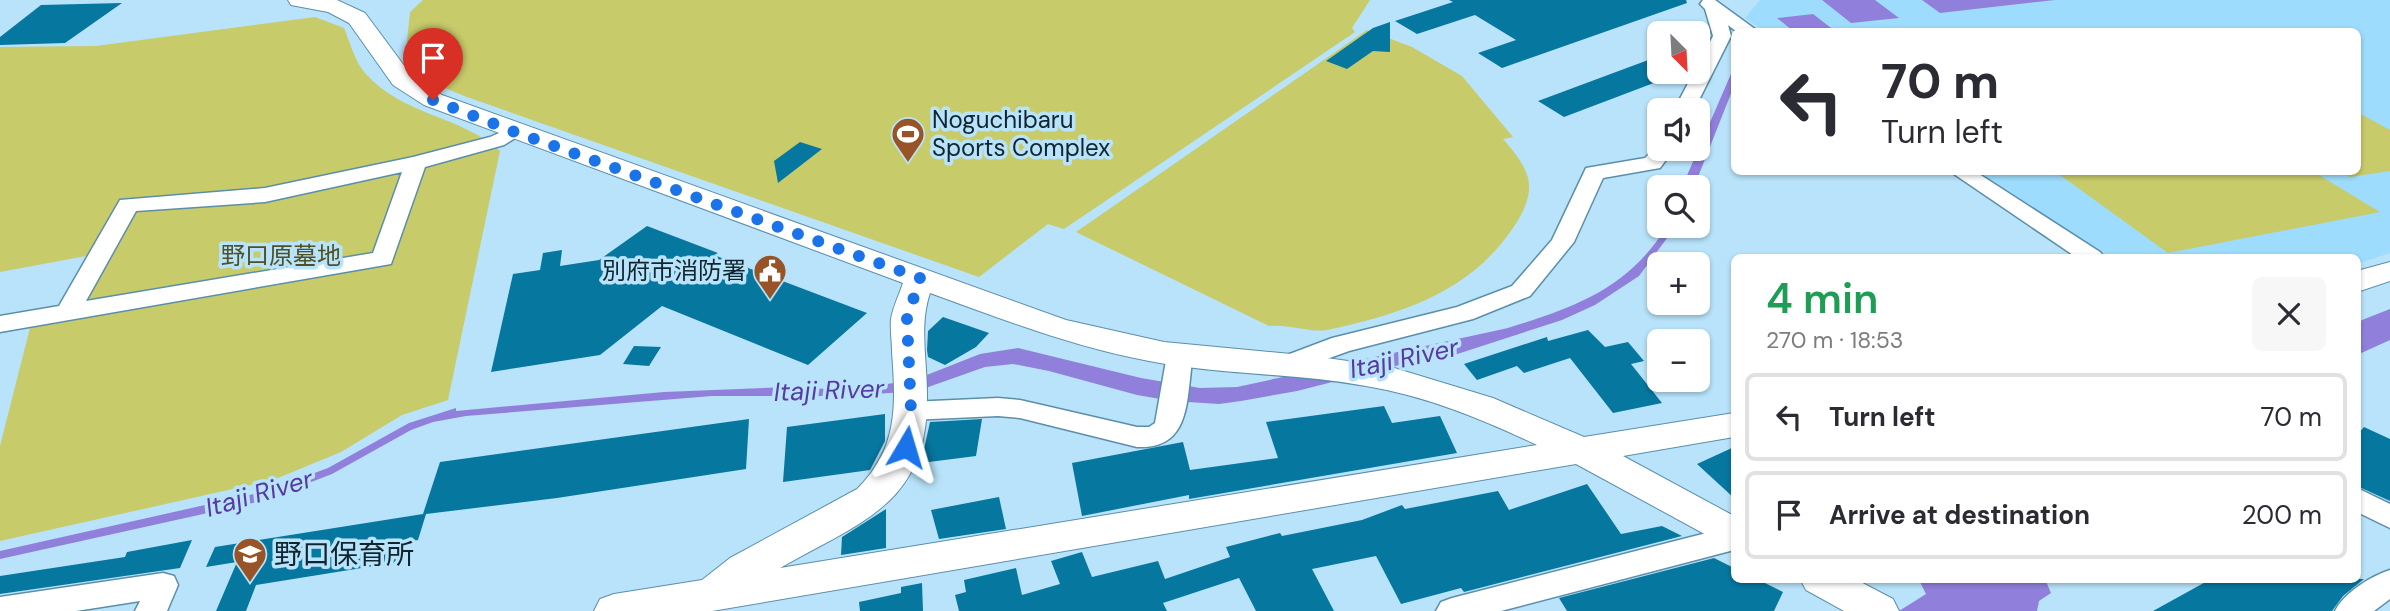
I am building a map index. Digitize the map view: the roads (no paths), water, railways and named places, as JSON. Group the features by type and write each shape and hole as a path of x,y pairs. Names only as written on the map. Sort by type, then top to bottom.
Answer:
{"street":[{"path":"299,0 334,6 357,18 402,80 422,95 515,132 1092,338 1179,363 1288,364 1363,374 1432,390 1503,415 1578,450 1731,534"},
{"path":"1708,4 1744,28"},
{"path":"1690,98 1722,36 1708,4"},
{"path":"68,312 128,205 265,195 416,163 497,141 515,132"},
{"path":"1288,364 1341,344 1464,313 1521,291 1562,242 1594,173 1654,161"},
{"path":"0,324 383,259 416,163"},
{"path":"1967,175 2087,254"},
{"path":"2361,281 2390,271"},
{"path":"712,595 744,569 870,499 897,468 906,447 910,403 907,319 920,278"},
{"path":"910,403 1020,409 1145,438 1164,432 1171,415 1179,363"},
{"path":"614,611 1731,425"},
{"path":"2361,501 2390,517"},
{"path":"1452,611 1731,537"},
{"path":"2351,611 2390,582"},
{"path":"1826,583 1879,611"},
{"path":"0,610 163,585 151,611"}],"water":[{"path":"1822,0 1875,0 1899,18 1851,23"},
{"path":"1922,0 2055,0 1940,13"},
{"path":"1813,14 1831,28 1789,28 1777,18"},
{"path":"1731,74 1731,94 1710,147 1710,122"},
{"path":"1693,161 1704,161 1699,175 1687,175"},
{"path":"1659,238 1667,238 1657,252 1648,252"},
{"name":"Itaji River","path":"1647,253 1647,265 1639,276 1595,305 1562,320 1445,358 1411,362 1297,391 1219,404 1172,401 1013,364 985,367 917,391 848,396 712,396 466,416 433,422 411,430 332,474 262,501 0,559 0,551 263,492 328,468 409,423 456,408 456,411 664,392 790,387 847,390 914,380 980,354 1018,348 1141,378 1200,388 1237,387 1508,328 1556,312 1598,293 1635,266"},
{"path":"2390,309 2390,340 2361,353 2361,320"},
{"path":"1920,583 2047,583 2051,593 2039,601 2037,611 1899,611 1926,594"}],"place":[{"name":"Noguchibaru Sports Complex","path":"908,164"},
{"name":"別府市消防署","path":"770,301"},
{"name":"野口保育所","path":"250,584"}],"park label":[{"name":"野口原墓地","path":"281,256"}]}
